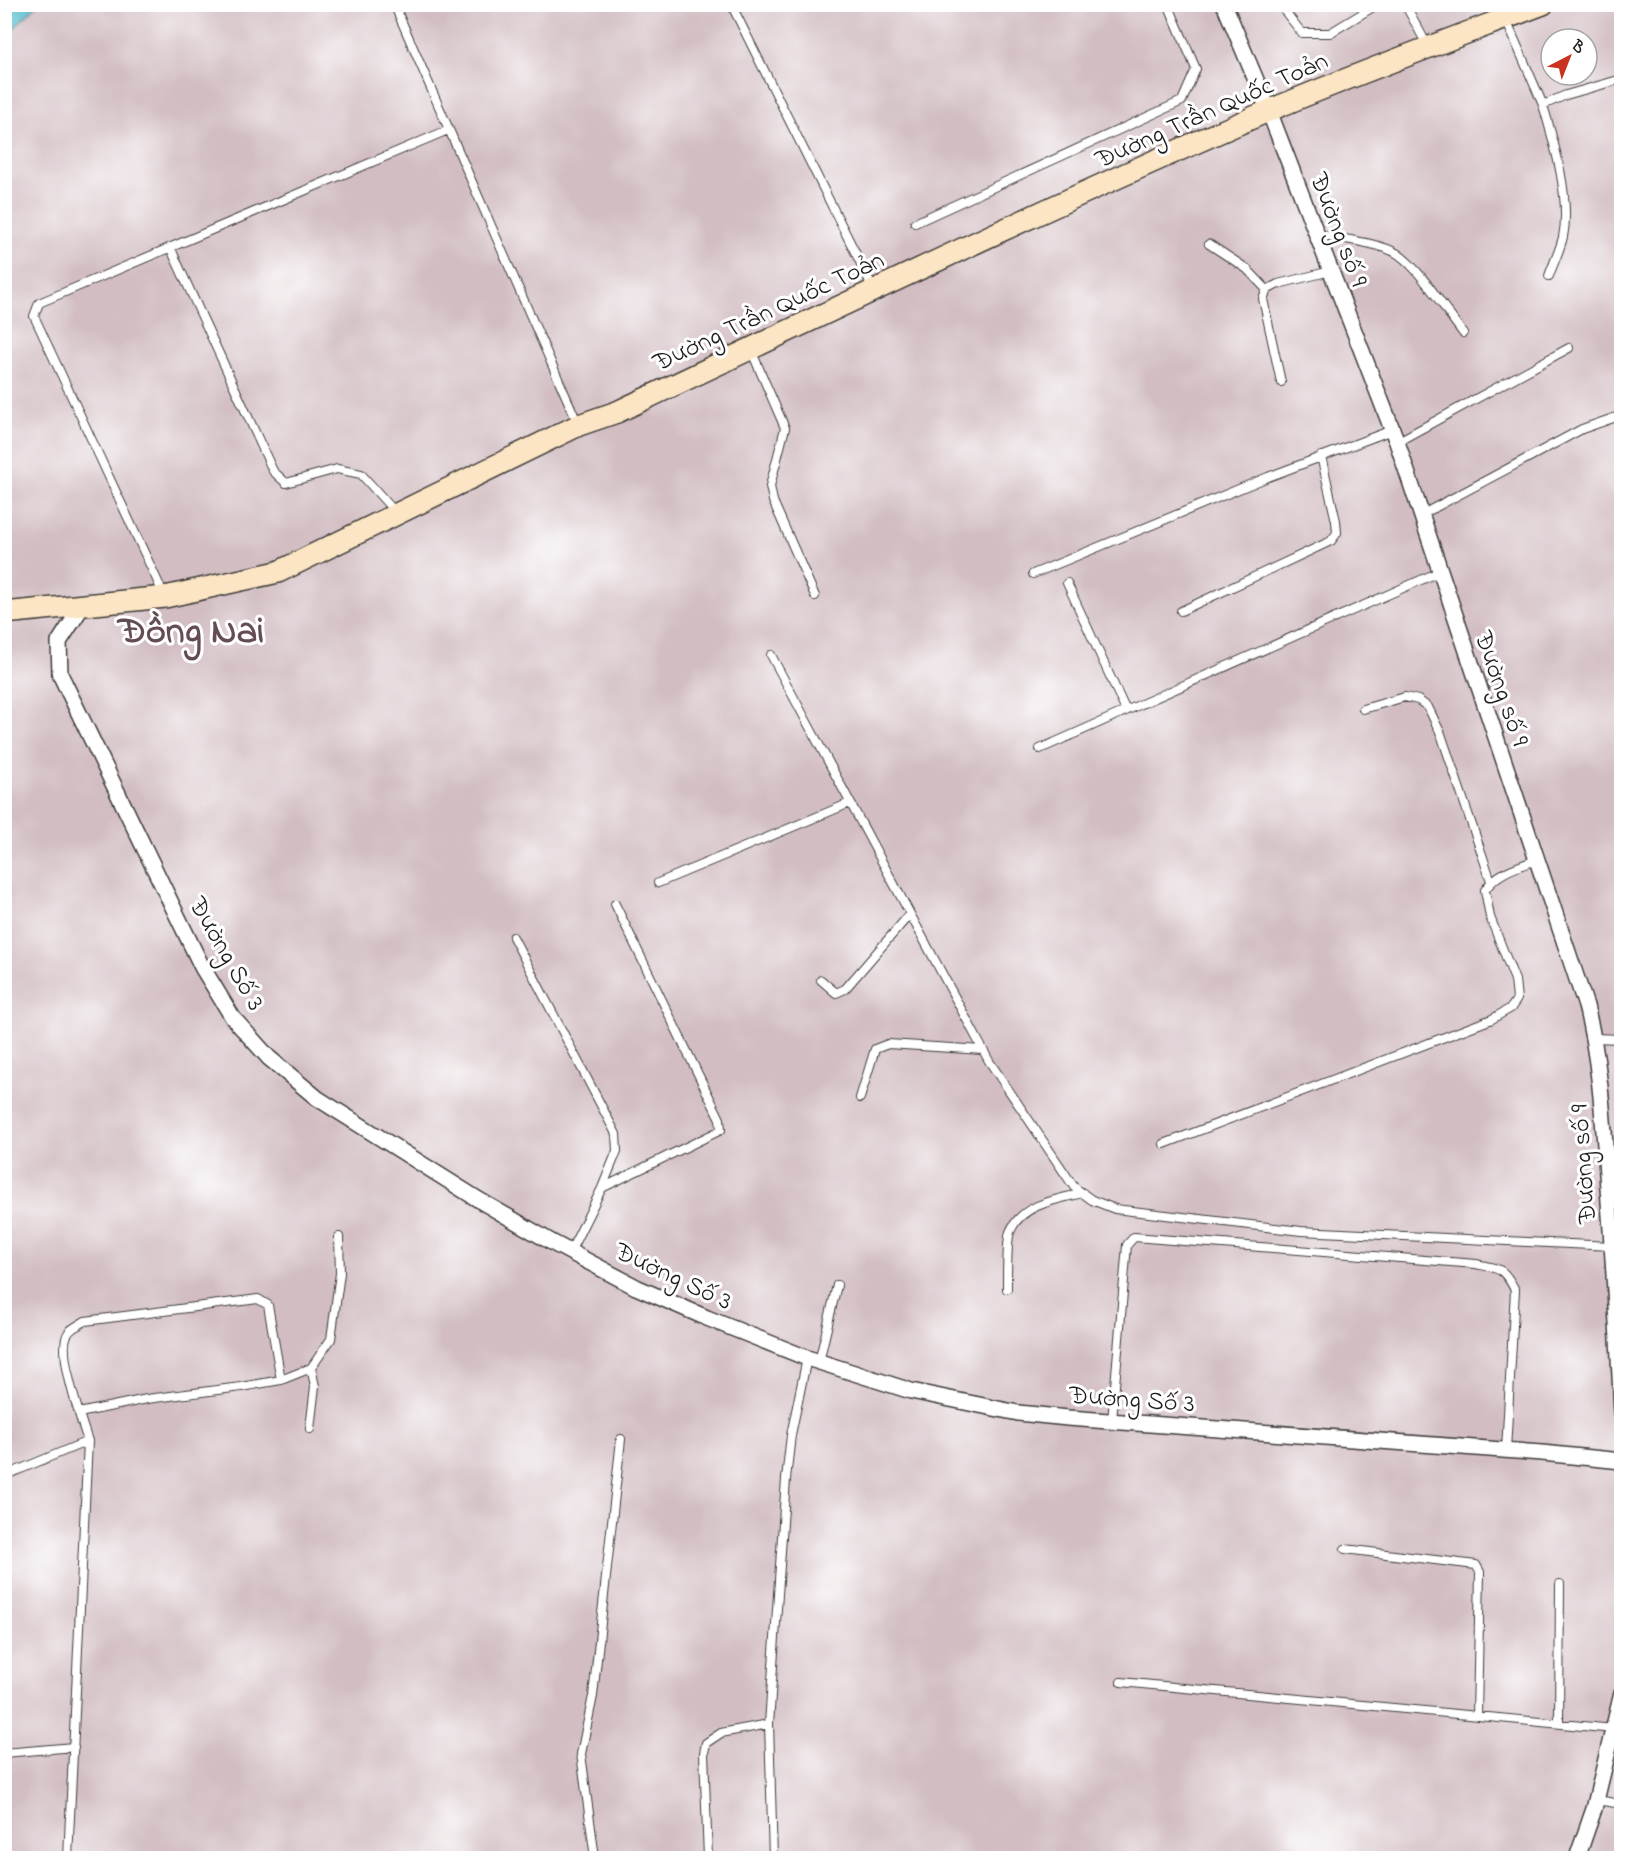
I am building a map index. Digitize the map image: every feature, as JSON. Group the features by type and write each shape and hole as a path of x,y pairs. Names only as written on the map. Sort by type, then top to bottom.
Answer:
{"main road":[{"name":"Đường Trần Quốc Toản","path":"4,613 165,597 279,572 579,425 617,412 874,289 1269,111 1543,4"}],"street":[{"name":"Đường số 9","path":"1224,4 1269,111 1395,436 1586,1006 1594,1038 1600,1084 1622,1413"},
{"name":"Đường Số 3","path":"83,605 59,642 60,674 202,967 233,1018 269,1058 318,1098 479,1200 570,1252 636,1287 813,1360 912,1391 954,1401 1018,1413 1622,1461"},
{"path":"1577,1858 1596,1800 1622,1693"}],"lane":[{"path":"394,4 579,425"},
{"path":"731,4 874,289"},
{"path":"915,223 1182,101 1196,69 1168,4"},
{"path":"1280,4 1302,33 1330,33 1378,4"},
{"path":"1405,4 1428,47"},
{"path":"1505,19 1543,105 1559,166 1565,209 1563,237 1549,276"},
{"path":"1543,105 1566,95 1622,79"},
{"path":"165,597 34,315 39,303 448,130"},
{"path":"1316,234 1383,248 1397,254 1414,268 1462,333"},
{"path":"1209,244 1247,269 1267,290"},
{"path":"170,247 273,471 286,483 337,469 360,474 397,514"},
{"path":"1281,382 1263,299 1267,290 1278,284 1331,271"},
{"path":"1033,574 1321,456 1395,436 1569,348"},
{"path":"751,349 785,428 770,486 773,501 815,596"},
{"path":"1421,515 1582,429 1622,415"},
{"path":"1181,611 1331,541 1337,533 1336,521 1321,456"},
{"path":"1040,749 1439,572"},
{"path":"1067,583 1126,711"},
{"path":"771,655 983,1050 1074,1186 1092,1200 1115,1209 1301,1231 1612,1246"},
{"path":"1363,709 1405,697 1418,700 1428,707 1442,734 1491,881"},
{"path":"658,883 850,803"},
{"path":"1164,1144 1492,1019 1511,1008 1517,999 1515,980 1490,917 1485,890 1499,875 1536,860"},
{"path":"602,1188 721,1130 720,1119 615,904"},
{"path":"821,980 836,993 845,989 910,914"},
{"path":"513,937 616,1134 616,1151 602,1188 570,1252"},
{"path":"1594,1038 1622,1039"},
{"path":"860,1098 875,1049 888,1044 983,1050"},
{"path":"1007,1289 1010,1232 1018,1220 1040,1203 1083,1193"},
{"path":"1112,1421 1127,1245 1134,1237 1464,1263 1501,1269 1509,1277 1515,1290 1506,1450"},
{"path":"79,1413 147,1399 241,1388 281,1380 311,1368 331,1339 340,1273 339,1238"},
{"path":"773,1858 769,1724 786,1479 791,1435 837,1286"},
{"path":"68,1858 88,1441 63,1347 69,1332 85,1322 258,1299 268,1305 281,1380"},
{"path":"310,1429 315,1386 311,1368"},
{"path":"595,1858 581,1754 593,1695 621,1439"},
{"path":"4,1476 88,1441"},
{"path":"1345,1549 1476,1565 1480,1572 1477,1716"},
{"path":"1558,1724 1560,1584"},
{"path":"1121,1682 1614,1729"},
{"path":"708,1858 704,1753 706,1743 721,1733 769,1724"},
{"path":"4,1753 74,1747"},
{"path":"1596,1800 1622,1804"}],"shaded area":[{"path":"37,4 1621,5 1621,1858 5,1858 4,68 8,64 5,58 5,37"}],"water":[{"path":"5,4 37,5 5,37"}],"district":[{"name":"Đồng Nai","path":"191,629"}]}
